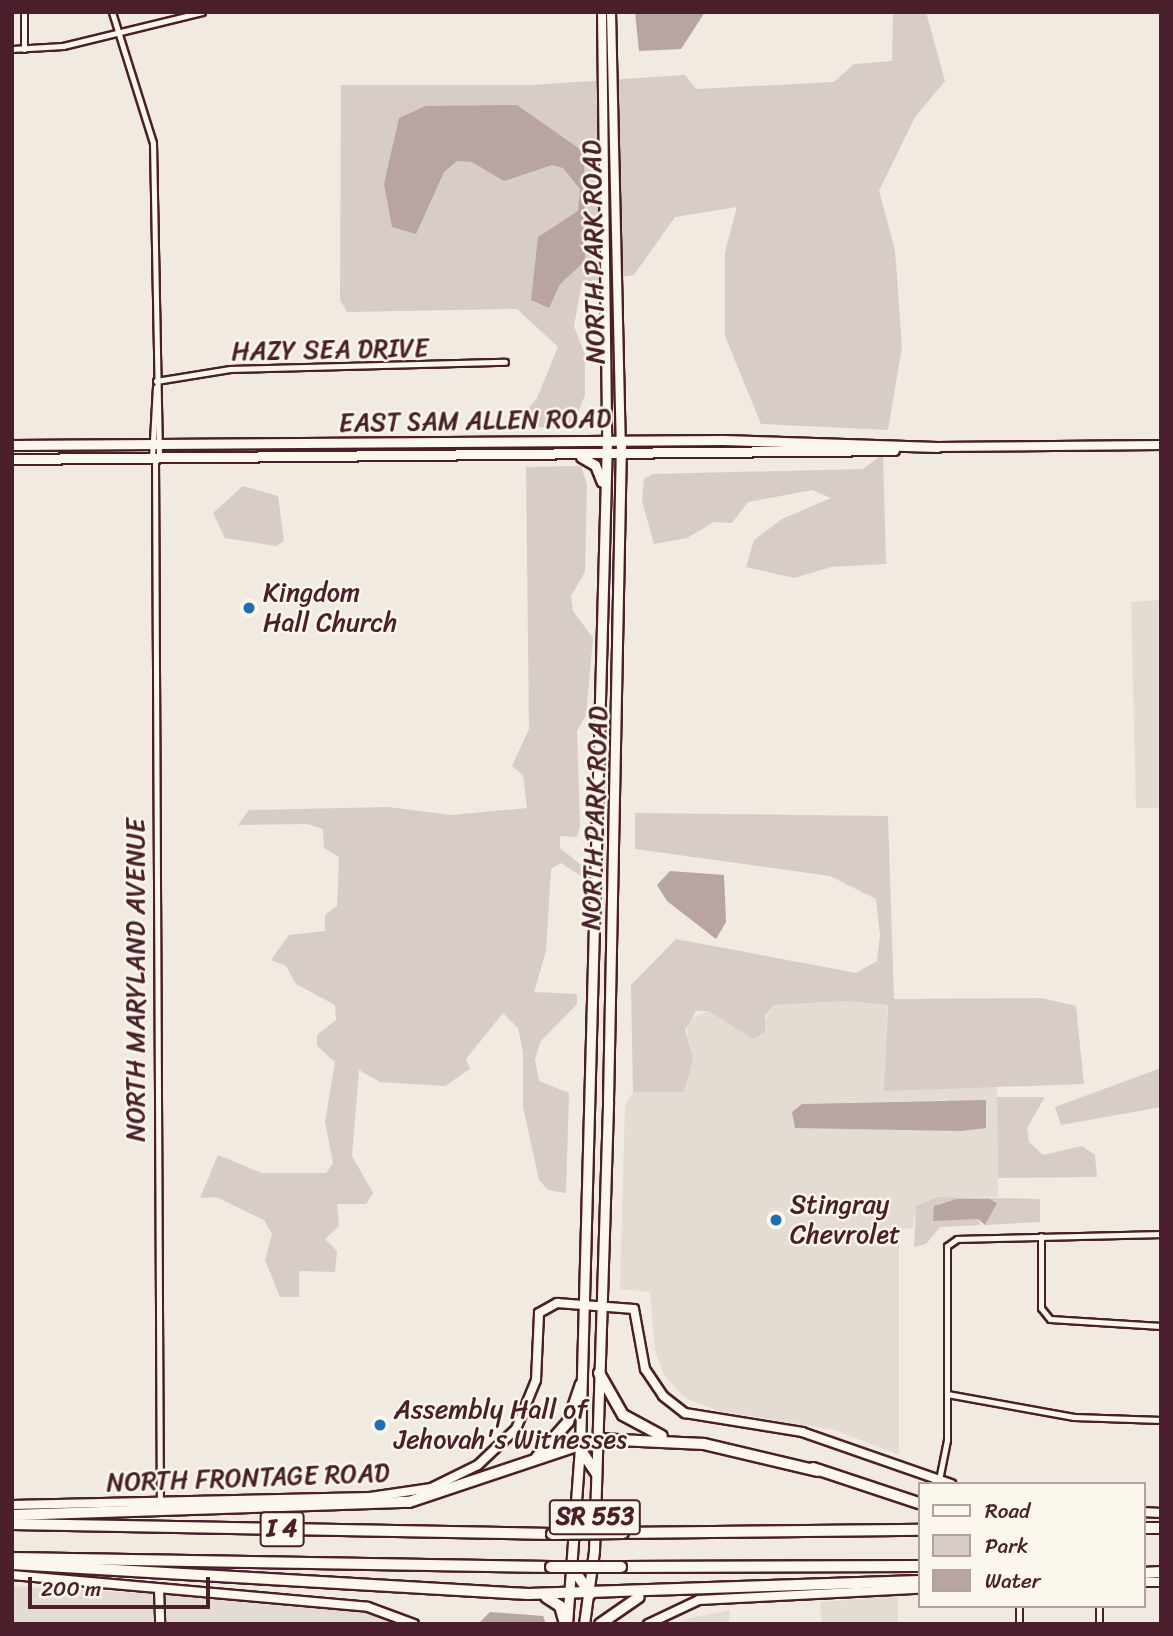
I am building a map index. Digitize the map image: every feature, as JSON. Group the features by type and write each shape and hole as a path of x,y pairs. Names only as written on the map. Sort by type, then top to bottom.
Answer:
{"highway":[{"path":"599,1373 613,1403 644,1431 752,1450 918,1503"},
{"path":"530,1462 562,1433 581,1384"},
{"path":"12,1515 387,1505 580,1449 597,1439 704,1444 818,1471"},
{"path":"580,1449 596,1473"},
{"name":"I 4","path":"12,1524 552,1534 918,1530"},
{"name":"I 4","path":"12,1558 551,1567 918,1566"},
{"path":"12,1564 528,1594 653,1594 918,1581"},
{"path":"575,1570 590,1594"},
{"path":"528,1594 553,1598 566,1624"},
{"path":"600,1624 624,1604 653,1594"}],"main road":[{"name":"NORTH PARK ROAD","path":"566,1624 575,1570 580,1449 607,441"},
{"name":"EAST SAM ALLEN ROAD","path":"12,445 621,441 937,447"},
{"name":"NORTH PARK ROAD","path":"584,1624 590,1594 596,1473 621,441"},
{"name":"EAST SAM ALLEN ROAD","path":"12,459 572,456 937,447"},
{"path":"572,456 595,464 606,495"}],"street":[{"path":"24,12 24,49"},
{"name":"NORTH MARYLAND AVENUE","path":"112,12 116,35 152,144 156,384 160,1503"},
{"path":"12,48 24,49 116,35 202,12"},
{"name":"NORTH PARK ROAD","path":"601,12 607,441"},
{"name":"NORTH PARK ROAD","path":"611,12 621,441"},
{"name":"HAZY SEA DRIVE","path":"156,384 230,369 505,362"},
{"name":"EAST SAM ALLEN ROAD","path":"937,447 1161,445"},
{"path":"939,1480 947,1394 947,1247 957,1239 1161,1234"},
{"path":"1041,1236 1041,1308 1050,1319 1161,1326"},
{"name":"NORTH FRONTAGE ROAD","path":"12,1504 160,1503 390,1495 454,1479 496,1452 523,1418 536,1380 539,1313 550,1304 583,1303 634,1310 645,1369 663,1396 685,1413 814,1435 945,1482"},
{"path":"947,1394 1074,1417 1161,1420"},
{"path":"12,1575 368,1607 414,1624"},
{"path":"159,1589 160,1624"},
{"path":"648,1624 699,1600 918,1589"}],"shaded area":[{"path":"1161,600 1161,808 1136,808 1131,602"},
{"path":"846,1001 887,1005 885,1091 997,1084 998,1197 937,1197 916,1206 913,1228 899,1230 899,1455 835,1430 719,1411 685,1398 664,1375 655,1350 650,1292 620,1289 625,1105 633,1092 684,1092 688,1020 708,1011 753,1039 774,1005","holes":["945,1100 986,1128 795,1128 802,1104"]},
{"path":"12,1586 156,1594 157,1624 12,1624"},
{"path":"163,1594 368,1611 397,1624 163,1624"},
{"path":"898,1596 898,1624 822,1624 820,1602"},
{"path":"730,1610 729,1624 677,1624 686,1619"}],"green space":[{"path":"893,12 926,12 945,81 915,117 879,191 895,250 902,347 888,430 761,424 725,336 725,252 737,207 675,217 634,275 582,282 574,326 585,355 585,395 572,428 530,427 521,418 537,398 558,347 517,309 347,312 340,300 341,85 531,85 685,75 696,89 834,82 854,64 892,61"},
{"path":"883,454 886,564 831,567 794,578 746,567 754,540 782,519 831,498 812,490 748,502 732,523 714,522 687,538 654,544 642,501 644,479 653,474 863,469"},
{"path":"581,466 587,484 585,572 571,596 573,611 593,638 586,715 577,731 580,826 577,837 560,836 560,848 581,865 581,876 561,863 551,869 546,951 534,992 577,994 577,1004 540,1042 535,1060 539,1081 569,1093 566,1193 548,1190 539,1180 523,1107 523,1052 518,1028 503,1013 466,1059 470,1069 445,1086 380,1082 359,1070 352,1156 373,1193 366,1204 337,1204 339,1226 325,1239 337,1251 335,1272 299,1271 299,1297 280,1297 265,1260 272,1234 264,1220 216,1197 200,1198 218,1155 262,1173 326,1173 333,1163 325,1122 335,1062 317,1046 317,1035 336,1020 335,1005 296,984 286,966 271,960 289,935 325,931 325,915 337,906 339,857 324,848 323,829 307,824 238,825 249,810 388,807 451,815 527,808 523,775 512,766 529,729 526,467"},
{"path":"243,486 278,496 284,541 276,546 225,538 213,513"},
{"path":"635,813 888,816 894,999 1041,998 1076,1006 1084,1084 884,1091 888,1005 846,1001 774,1005 765,1016 765,1032 753,1039 708,1011 696,1011 685,1030 693,1059 684,1092 633,1092 631,985 676,939 856,973 877,961 880,935 876,899 830,876 635,849"},
{"path":"1161,1068 1161,1107 1061,1125 1055,1107"},
{"path":"997,1097 1045,1097 1027,1128 1029,1142 1043,1155 1082,1146 1095,1155 1097,1177 998,1178"},
{"path":"937,1197 1040,1199 1040,1222 985,1225 996,1201 956,1199 938,1204 936,1220 978,1219 981,1225 940,1227 926,1244 914,1247 916,1206"}],"water":[{"path":"635,12 705,12 681,49 639,51"},
{"path":"517,105 584,152 585,261 560,284 549,308 531,300 538,237 578,211 580,189 563,168 552,165 504,181 472,162 457,161 444,172 416,234 392,227 384,184 399,118 426,106"},
{"path":"670,871 724,875 726,922 716,939 667,901 657,885"},
{"path":"986,1100 986,1128 961,1131 795,1128 792,1112 802,1104"},
{"path":"956,1199 990,1199 997,1203 985,1225 978,1219 933,1221 934,1206"},
{"path":"490,1612 543,1616 546,1624 478,1624"}],"place":[{"name":"Kingdom Hall Church","path":"249,608"},
{"name":"Stingray Chevrolet","path":"776,1220"},
{"name":"Assembly Hall of Jehovah's Witnesses","path":"380,1425"}]}
